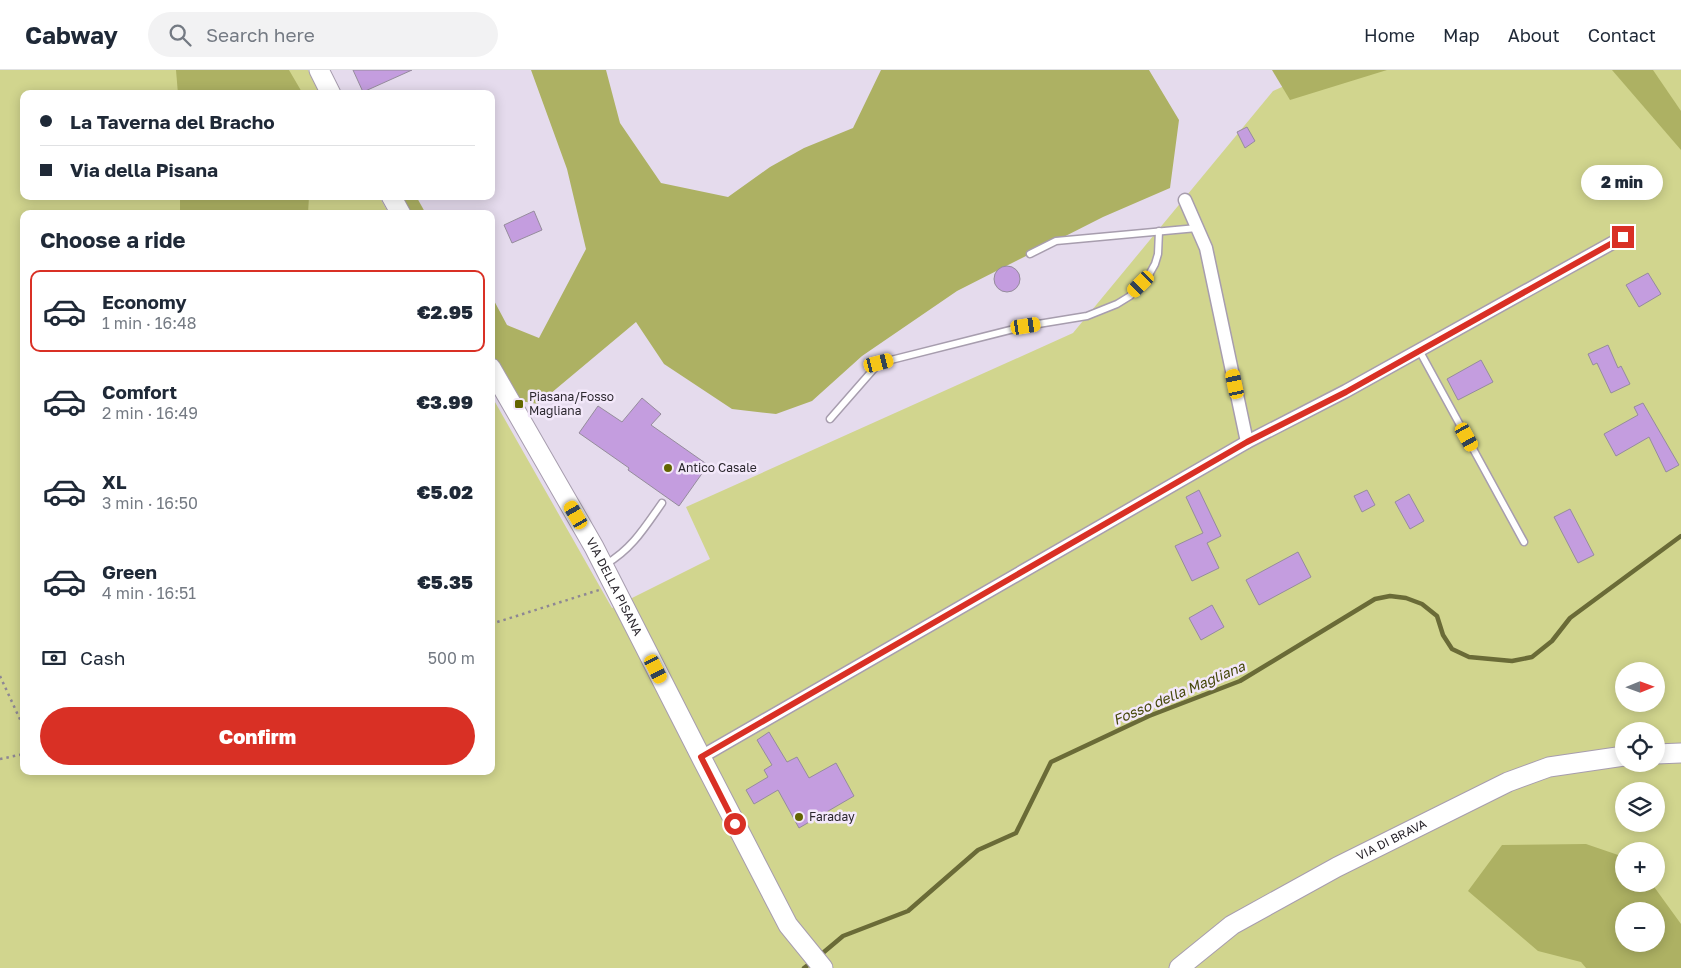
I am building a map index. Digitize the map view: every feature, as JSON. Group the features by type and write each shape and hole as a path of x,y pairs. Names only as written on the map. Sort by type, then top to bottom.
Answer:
{"main road":[{"path":"319,70 329,90"},
{"name":"VIA DELLA PISANA","path":"495,375 604,565 788,925 823,968"},
{"path":"1665,754 1681,753"},
{"name":"VIA DI BRAVA","path":"1179,968 1232,925 1337,867 1508,782 1549,767 1615,757"}],"street":[{"path":"1185,200 1206,248 1247,442"},
{"path":"701,757 1247,442 1346,392 1623,237"}],"lane":[{"path":"1030,254 1056,241 1197,228"},
{"path":"830,419 879,363 1026,326 1087,316 1117,304 1130,296 1150,273 1158,254 1160,231"},
{"path":"1419,350 1524,542"},
{"path":"604,565 627,550 662,503"}],"path":[{"path":"495,623 593,591 615,586"},
{"path":"0,676 20,719"},
{"path":"0,759 20,755"}],"green space":[{"path":"0,70 308,70 319,90 20,90 20,200 381,200 387,210 20,210 20,775 495,775 495,402 612,608 710,559 686,507 1073,333 1273,91 1320,70 1681,70 1681,968 0,968"},
{"path":"176,70 289,70 301,90 178,90"},
{"path":"531,70 606,70 620,123 661,183 728,197 770,167 804,148 853,128 881,70 1149,70 1179,120 1170,188 1103,217 957,291 862,356 812,401 776,414 732,409 664,364 636,322 538,404 521,401 495,359 495,302 507,325 539,338 586,249 567,169"},
{"path":"1272,70 1387,70 1290,100"},
{"path":"1612,70 1653,70 1681,111 1681,150"},
{"path":"180,200 309,200 308,210 180,210"},
{"path":"400,200 418,200 424,210 405,210"},
{"path":"1586,844 1615,854 1615,892 1658,892 1681,924 1681,968 1586,968 1581,962 1538,951 1468,891 1502,845"}],"building":[{"path":"353,70 412,70 367,90 362,90"},
{"path":"1247,127 1255,141 1245,148 1237,132"},
{"path":"534,211 542,230 512,243 504,225"},
{"path":"1007,266 1016,270 1020,279 1016,288 1007,292 998,288 994,279 998,270"},
{"path":"1648,273 1661,294 1639,307 1626,285"},
{"path":"1608,345 1618,368 1621,366 1630,384 1611,393 1597,363 1593,365 1588,354"},
{"path":"1481,360 1493,382 1458,400 1447,379"},
{"path":"642,398 661,414 651,425 708,465 679,506 579,433 598,406 622,422"},
{"path":"1643,403 1679,465 1666,472 1649,437 1616,456 1604,434 1638,415 1634,407"},
{"path":"1199,490 1221,536 1207,543 1219,568 1192,581 1175,546 1203,533 1186,497"},
{"path":"1367,490 1375,505 1362,512 1354,496"},
{"path":"1409,494 1424,521 1410,529 1395,502"},
{"path":"1570,509 1594,555 1578,563 1554,517"},
{"path":"1298,552 1311,577 1259,605 1246,580"},
{"path":"1212,605 1224,627 1201,640 1189,618"},
{"path":"769,732 787,762 797,757 809,778 836,763 854,796 799,828 778,790 754,804 746,790 768,777 764,770 772,765 757,740"}],"waterway":[{"name":"Fosso della Magliana","path":"818,957 843,936 908,911 978,850 1016,833 1051,762 1149,716 1240,681 1375,599 1390,596 1406,598 1422,604 1437,616 1443,635 1452,649 1469,657 1512,661 1532,657 1552,641 1570,618 1681,536"},
{"name":"Fosso della Magliana","path":"804,968 812,962"}],"place":[{"name":"Piasana/Fosso Magliana","path":"519,404"},
{"name":"Antico Casale","path":"668,468"},
{"name":"Faraday","path":"799,817"}],"route":[{"path":"735,824 701,757 1247,442 1346,392 1623,237"}]}
